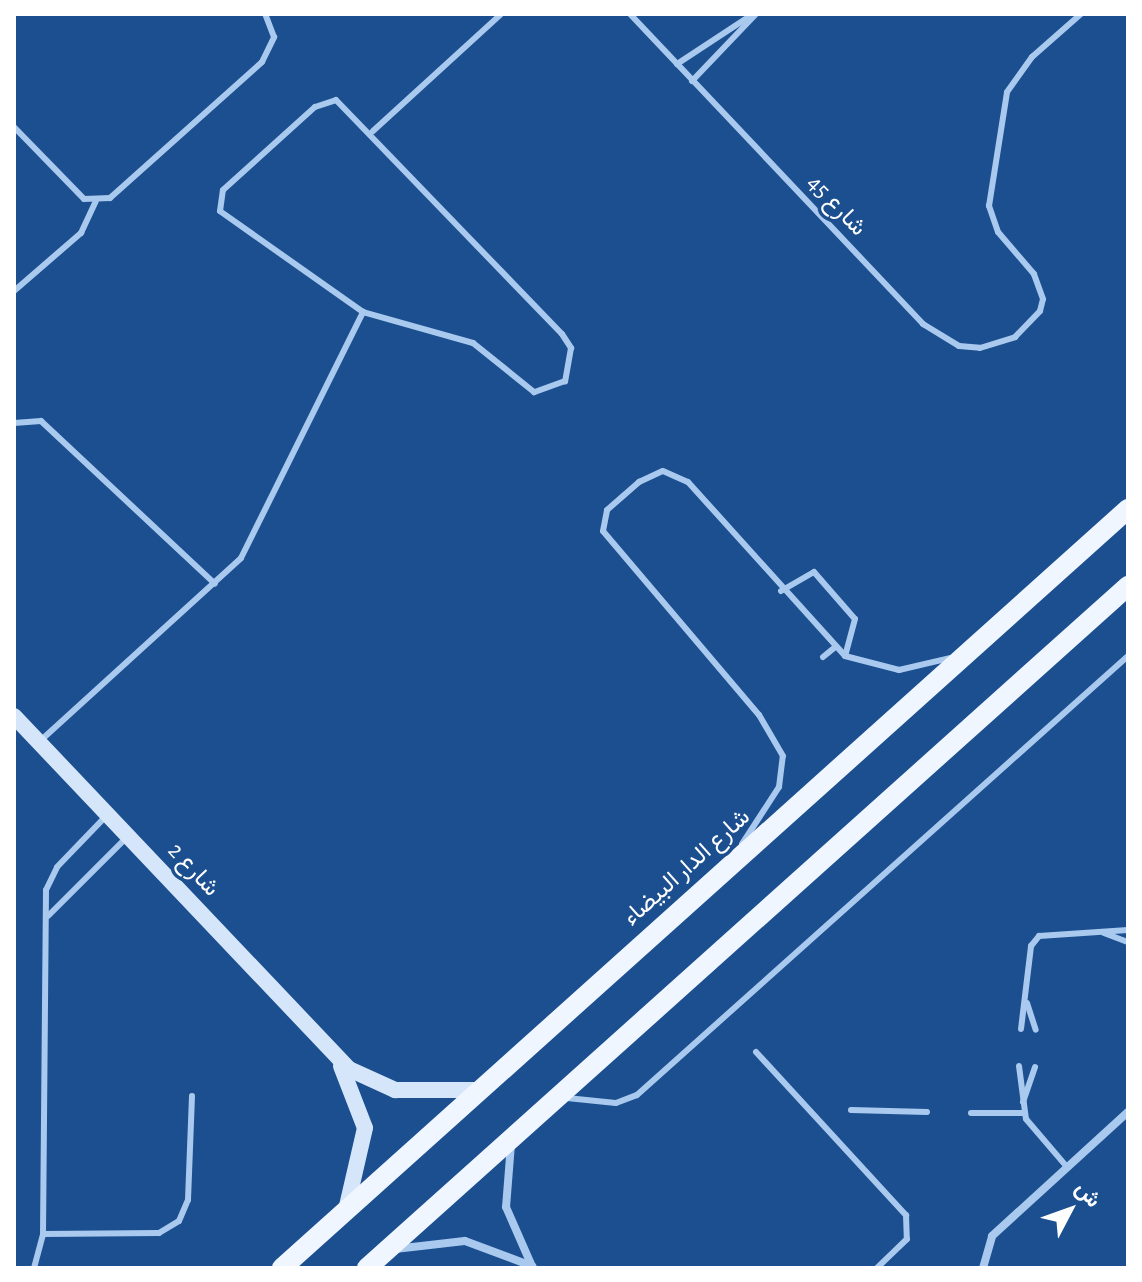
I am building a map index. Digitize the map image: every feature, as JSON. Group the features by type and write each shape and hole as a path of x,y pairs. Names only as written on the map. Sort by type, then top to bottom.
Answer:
{"main road":[{"name":"شارع الدار البيضاء","path":"282,1268 1128,509"},
{"path":"367,1268 1128,586"}],"street":[{"name":"شارع 2","path":"14,716 336,1057 395,1090 479,1090"},
{"name":"شارع 2","path":"336,1057 365,1128 346,1210"},
{"path":"983,1268 992,1236 1128,1112"},
{"path":"511,1140 506,1207 533,1267"},
{"path":"387,1250 465,1241 533,1267"}],"lane":[{"path":"14,127 73,191 96,201 110,198 262,62 274,37 265,14"},
{"path":"373,131 501,14"},
{"name":"شارع 45","path":"630,14 940,337 959,346 998,344 1040,311 1040,286 998,232 989,206 1001,113 1017,73 1081,14"},
{"path":"677,64 754,14"},
{"path":"692,81 754,14"},
{"path":"325,101 347,104 373,131 562,334 572,366 565,381 534,392 473,343 363,312 225,217 217,204 223,190 325,101"},
{"path":"14,291 81,233 96,201"},
{"path":"39,742 215,584 251,542 363,312"},
{"path":"14,423 31,418 49,427 215,584"},
{"path":"727,868 784,772 778,741 762,712 609,541 603,520 650,474 677,474 781,591 845,656 899,670 968,652"},
{"path":"781,591 814,572 855,619 845,656"},
{"path":"823,657 834,648"},
{"path":"559,1097 616,1103 637,1095 1128,656"},
{"path":"34,1268 43,1234 50,878 107,814"},
{"path":"48,916 128,836"},
{"path":"1021,1029 1027,1003 1029,958 1039,936 1128,930"},
{"path":"1104,933 1128,942"},
{"path":"1027,1003 1036,1030"},
{"path":"756,1052 906,1215 907,1239 877,1268"},
{"path":"1019,1066 1024,1113 1029,1125 1067,1167"},
{"path":"1023,1102 1035,1067"},
{"path":"43,1234 159,1233 179,1221 188,1200 192,1096"},
{"path":"851,1110 927,1112"},
{"path":"971,1113 1024,1113"}]}
